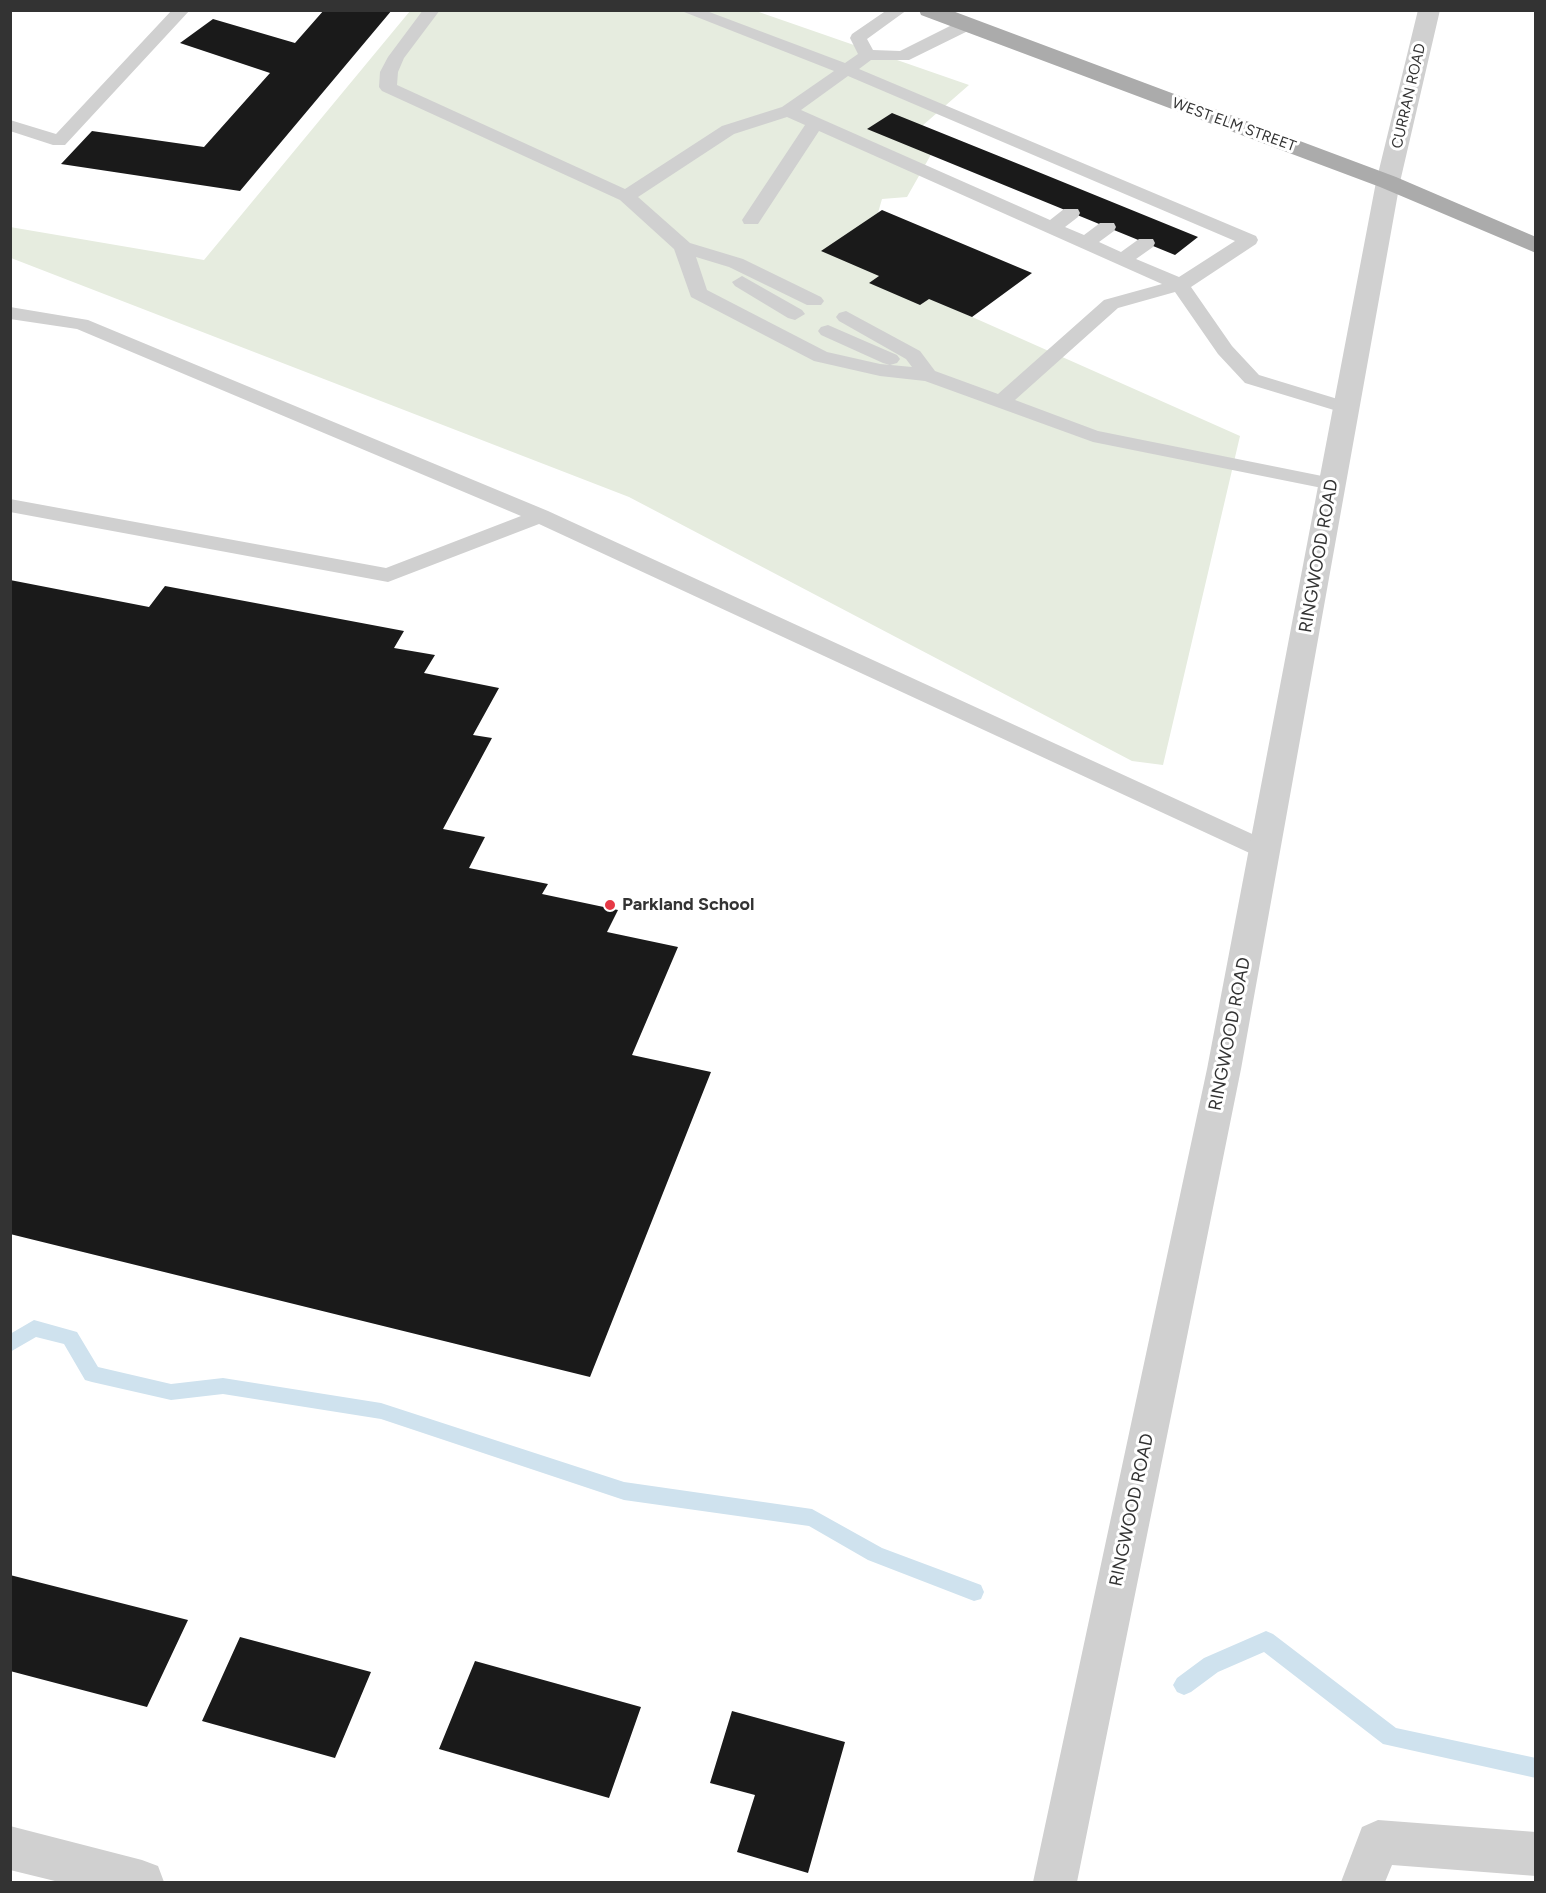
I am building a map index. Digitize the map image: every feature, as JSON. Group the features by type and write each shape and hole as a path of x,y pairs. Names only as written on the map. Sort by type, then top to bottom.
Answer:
{"main road":[{"name":"WEST ELM STREET","path":"929,10 1388,182 1536,246"}],"street":[{"name":"CURRAN ROAD","path":"1388,182 1429,10"},
{"name":"RINGWOOD ROAD","path":"1055,1882 1224,1069 1388,182"},
{"path":"1363,1882 1378,1842 1536,1854"},
{"path":"10,1848 142,1882"}],"lane":[{"path":"10,125 59,141 182,10"},
{"path":"432,10 396,57 389,72 388,87 626,196 682,247 795,314"},
{"path":"687,10 848,70 939,117 971,130 1010,139 1249,240 1180,285 1111,304 1002,401"},
{"path":"867,55 858,38 899,10"},
{"path":"626,196 728,130 788,111 867,55 903,56 966,24"},
{"path":"788,111 1180,285 1225,350 1252,379 1347,408"},
{"path":"751,220 815,124"},
{"path":"990,153 1010,139"},
{"path":"889,156 904,145"},
{"path":"1026,167 1045,153"},
{"path":"917,169 934,157"},
{"path":"1057,180 1075,166"},
{"path":"950,183 968,171"},
{"path":"1094,195 1111,181"},
{"path":"984,198 1003,185"},
{"path":"1012,211 1033,197"},
{"path":"1130,209 1147,197"},
{"path":"1052,228 1071,213"},
{"path":"1170,226 1189,214"},
{"path":"1085,243 1107,227"},
{"path":"1122,260 1146,243"},
{"path":"682,247 736,263 814,301"},
{"path":"682,247 698,293 821,357 880,370 928,375"},
{"path":"10,314 81,324 540,516 1265,850"},
{"path":"846,317 913,355 928,375"},
{"path":"828,331 928,375 1093,435 1332,484"},
{"path":"10,505 388,575 540,516"}],"shaded area":[{"path":"410,11 756,11 969,85 922,126 933,151 907,197 882,199 862,268 1240,436 1163,765 1132,761 629,497 11,258 10,227 204,260"}],"building":[{"path":"324,10 392,10 240,191 61,164 92,131 204,147 270,73 180,43 213,19 295,43"},
{"path":"892,113 1198,237 1175,255 867,129"},
{"path":"882,210 1032,273 972,317 929,299 920,305 869,283 879,276 821,251"},
{"name":"Parkland School","path":"10,580 149,607 165,586 404,631 394,648 435,655 424,673 499,688 473,735 492,738 443,829 485,837 469,868 548,884 542,894 618,910 607,932 678,947 632,1055 711,1072 590,1377 10,1234"},
{"path":"10,1575 188,1620 147,1707 10,1671"},
{"path":"240,1637 371,1672 335,1758 202,1721"},
{"path":"475,1661 641,1707 609,1798 439,1749"},
{"path":"732,1711 845,1742 808,1873 737,1852 755,1795 710,1783"}],"waterway":[{"path":"10,1344 34,1328 70,1338 92,1374 171,1392 223,1386 381,1411 624,1491 812,1518 875,1554 974,1592"},
{"path":"1184,1685 1211,1665 1266,1641 1391,1737 1536,1768"}],"place":[{"name":"Parkland School","path":"610,905"}]}
